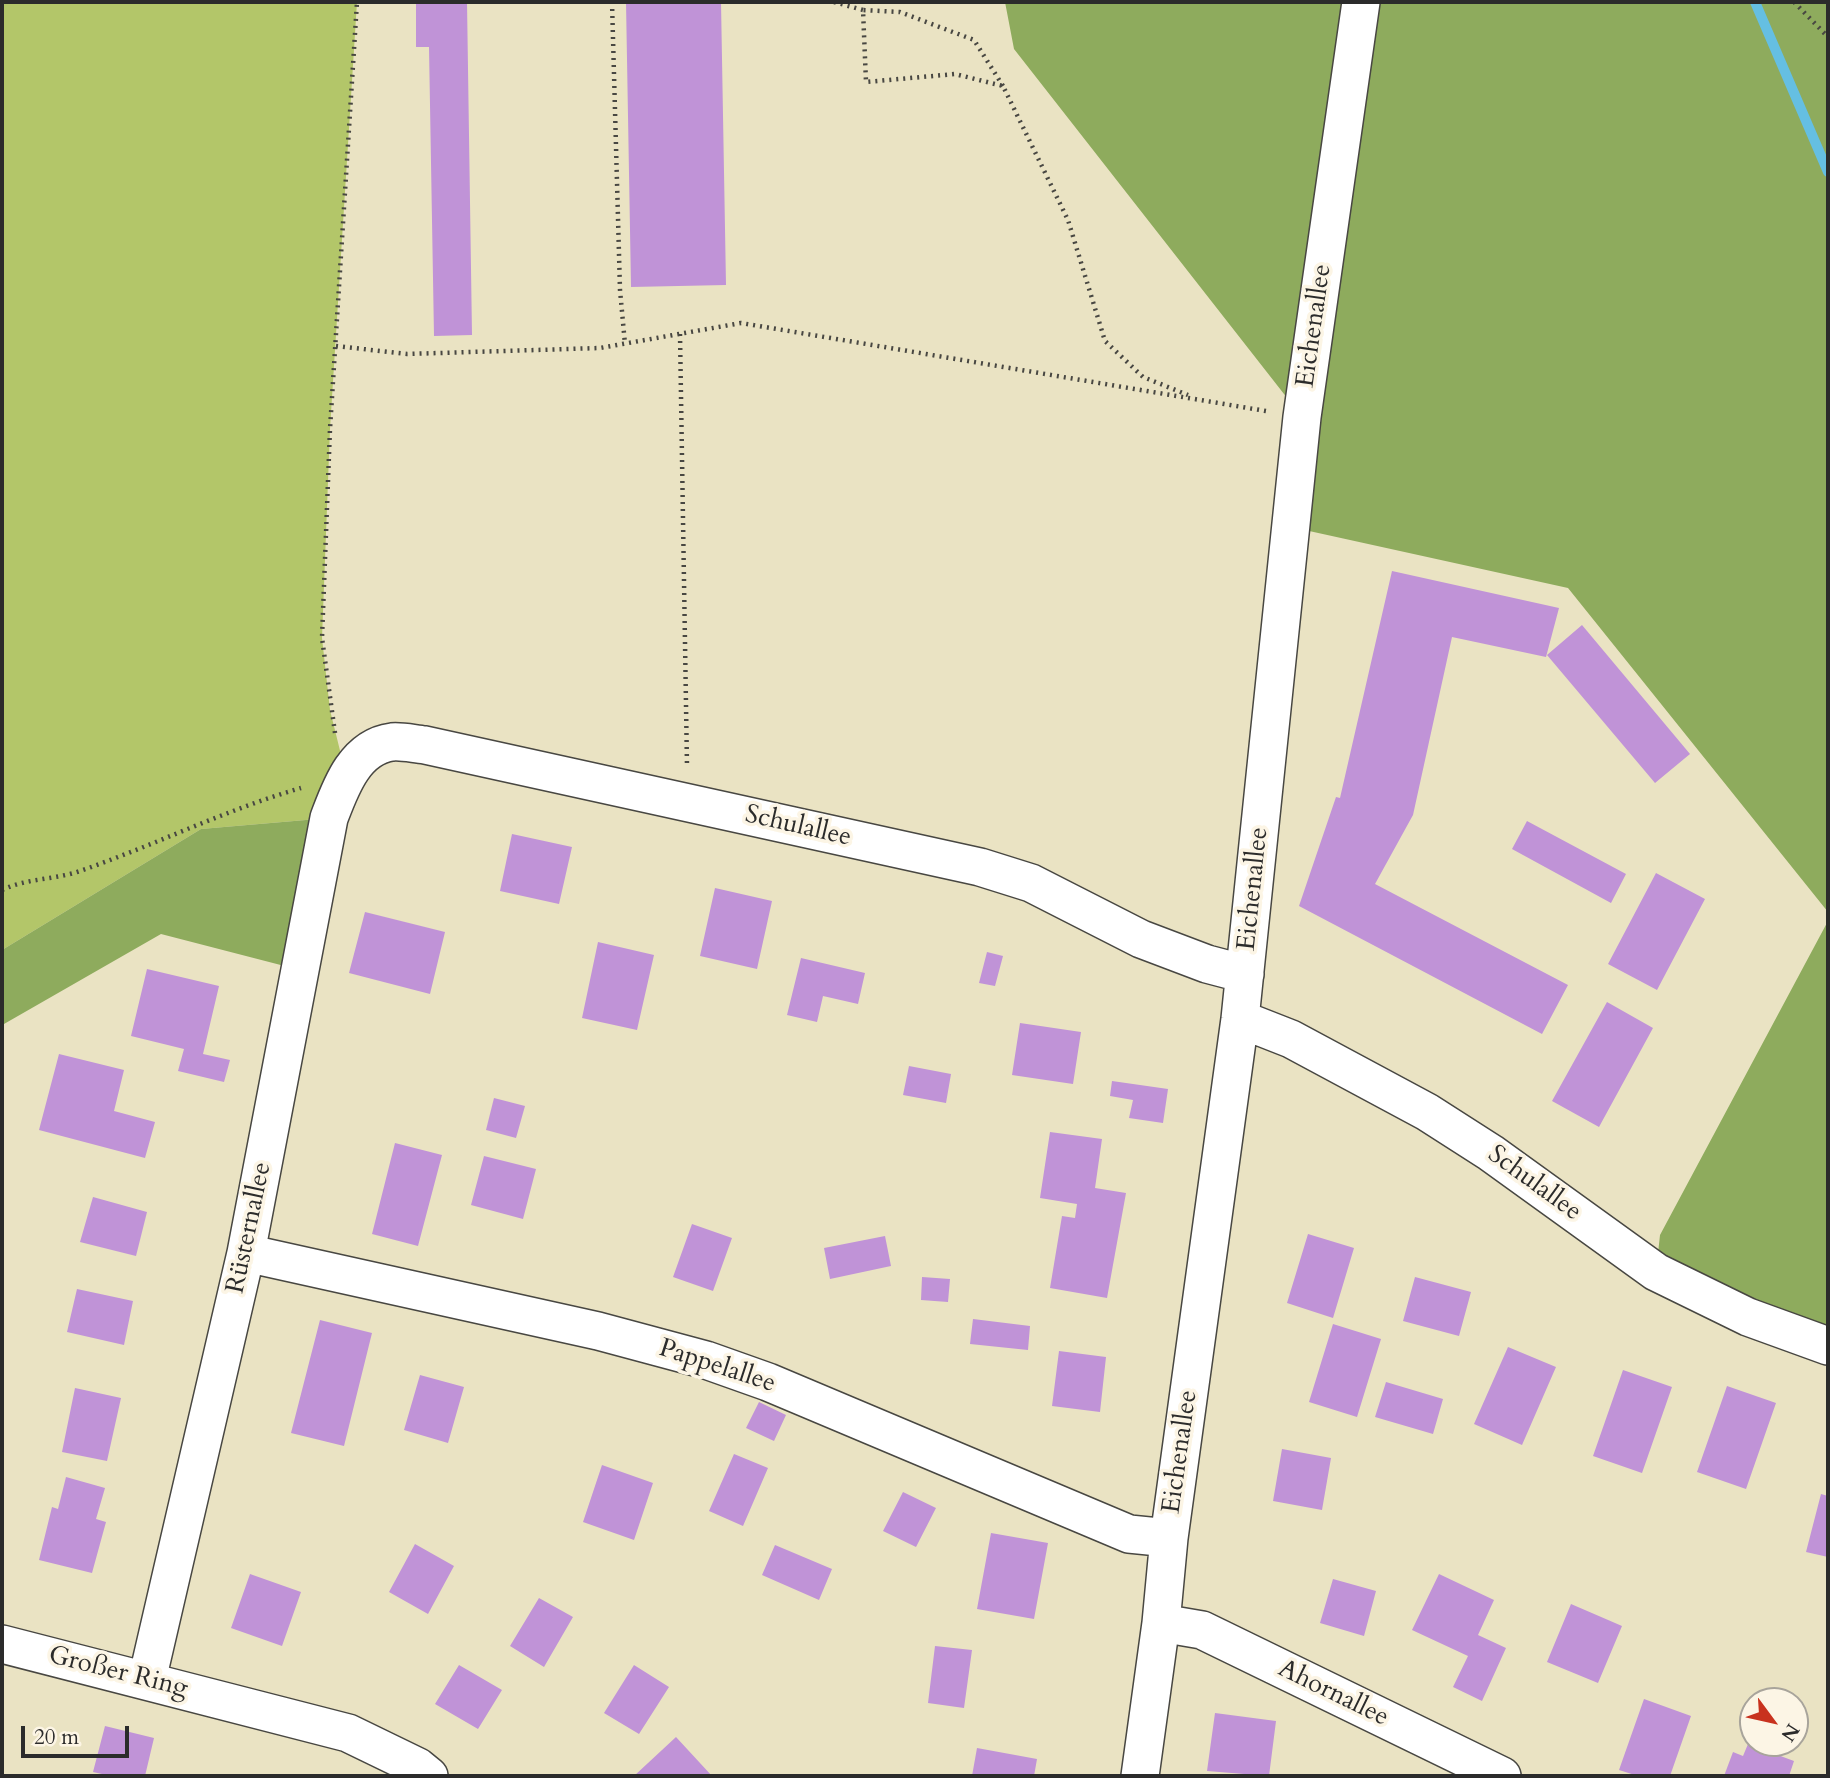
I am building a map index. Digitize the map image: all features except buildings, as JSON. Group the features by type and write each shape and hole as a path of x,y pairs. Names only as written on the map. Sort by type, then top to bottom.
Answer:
{"street":[{"name":"Eichenallee","path":"1140,1776 1161,1623 1168,1538 1240,1019 1302,417 1361,2"},
{"name":"Schulallee","path":"346,775 365,755 390,742 425,745 688,802 980,867 1031,883 1141,939 1207,964 1245,974"},
{"name":"Rüsternallee","path":"147,1680 246,1253 329,818 346,775"},
{"name":"Schulallee","path":"1240,1019 1291,1039 1427,1112 1491,1153 1656,1272 1748,1317 1828,1346"},
{"name":"Pappelallee","path":"246,1253 598,1331 706,1360 768,1382 1129,1534 1168,1538"},
{"name":"Ahornallee","path":"1161,1623 1202,1630 1502,1776"},
{"name":"Großer Ring","path":"2,1644 348,1733 418,1767 429,1776"}],"path":[{"path":"2,890 20,882 77,872 244,804 346,775 330,710 322,638 336,346 358,2"},
{"path":"612,2 620,290 625,344"},
{"path":"834,2 863,10 900,12 974,40 1003,86 1068,220 1105,341 1143,377 1199,400"},
{"path":"1794,2 1828,37"},
{"path":"863,10 866,82 955,74 1003,86"},
{"path":"336,346 407,354 511,352 625,344 741,323 1302,417"},
{"path":"680,334 688,802"}],"green space":[{"path":"2,2 357,2 330,429 322,638 330,710 346,775 329,818 201,829 2,950"},
{"path":"1005,2 1828,2 1828,912 1568,588 1291,527 1302,417 1014,49"},
{"path":"329,818 300,970 161,934 4,1024 2,1031 2,950 201,829"},
{"path":"1828,921 1828,1346 1656,1272 1660,1235"}],"waterway":[{"path":"1755,2 1828,172"}]}
